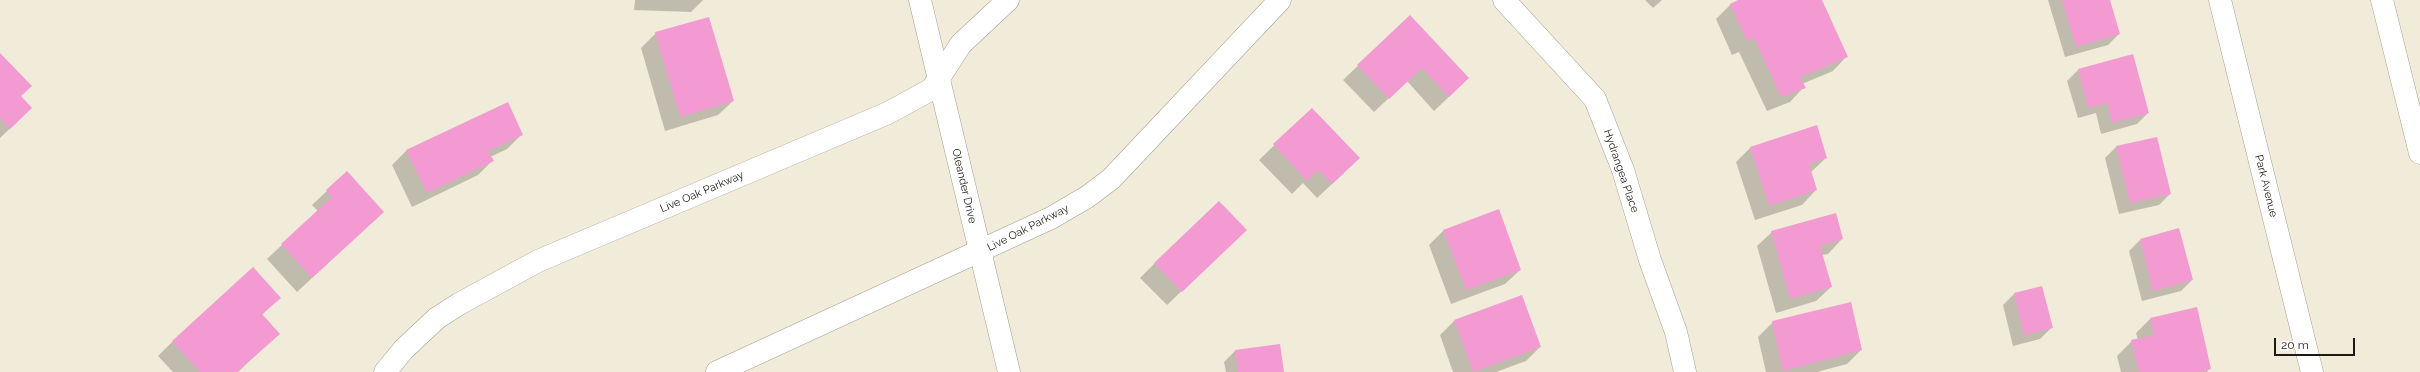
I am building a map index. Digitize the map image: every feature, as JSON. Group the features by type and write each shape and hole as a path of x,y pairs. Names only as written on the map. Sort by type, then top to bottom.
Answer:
{"street":[{"name":"Oleander Drive","path":"920,0 1009,372"},
{"name":"Live Oak Parkway","path":"385,372 404,350 438,318 459,304 525,268 888,113 932,89 961,44 1008,0"},
{"name":"Live Oak Parkway","path":"717,372 980,252 1051,218 1087,197 1111,179 1280,0"},
{"name":"Hydrangea Place","path":"1504,0 1594,99 1623,170 1650,260 1676,332 1685,372"},
{"name":"Park Avenue","path":"2220,0 2312,372"},
{"path":"2382,0 2420,153"}],"building":[{"path":"1738,0 1822,0 1848,57 1800,77 1806,88 1781,97 1754,38 1747,41 1730,4"},
{"path":"2062,0 2110,0 2120,34 2076,47"},
{"path":"1410,15 1469,78 1449,97 1422,68 1389,99 1357,65"},
{"path":"709,17 734,101 680,117 655,32"},
{"path":"0,53 32,86 21,96 32,108 10,129 0,118"},
{"path":"2133,54 2149,113 2112,123 2107,103 2088,108 2078,69"},
{"path":"508,102 523,135 488,151 494,161 427,193 406,150"},
{"path":"1312,108 1360,158 1332,184 1318,170 1307,181 1273,144"},
{"path":"1817,125 1827,158 1809,164 1817,190 1769,206 1750,147"},
{"path":"2157,137 2171,194 2130,203 2116,146"},
{"path":"347,171 384,212 312,278 281,244 332,197 326,190"},
{"path":"1219,201 1247,230 1182,292 1154,263"},
{"path":"1499,209 1521,270 1466,290 1443,230"},
{"path":"1836,213 1843,239 1820,246 1832,287 1790,299 1771,231"},
{"path":"2179,228 2193,280 2153,291 2140,239"},
{"path":"253,267 281,298 262,314 280,334 237,372 200,372 172,341"},
{"path":"2042,286 2053,328 2024,335 2014,293"},
{"path":"1522,295 1541,347 1473,372 1454,320"},
{"path":"1851,302 1862,350 1783,371 1772,321"},
{"path":"2197,307 2211,369 2197,372 2139,372 2131,340 2154,335 2150,318"},
{"path":"1280,344 1284,372 1238,372 1235,350"}]}
